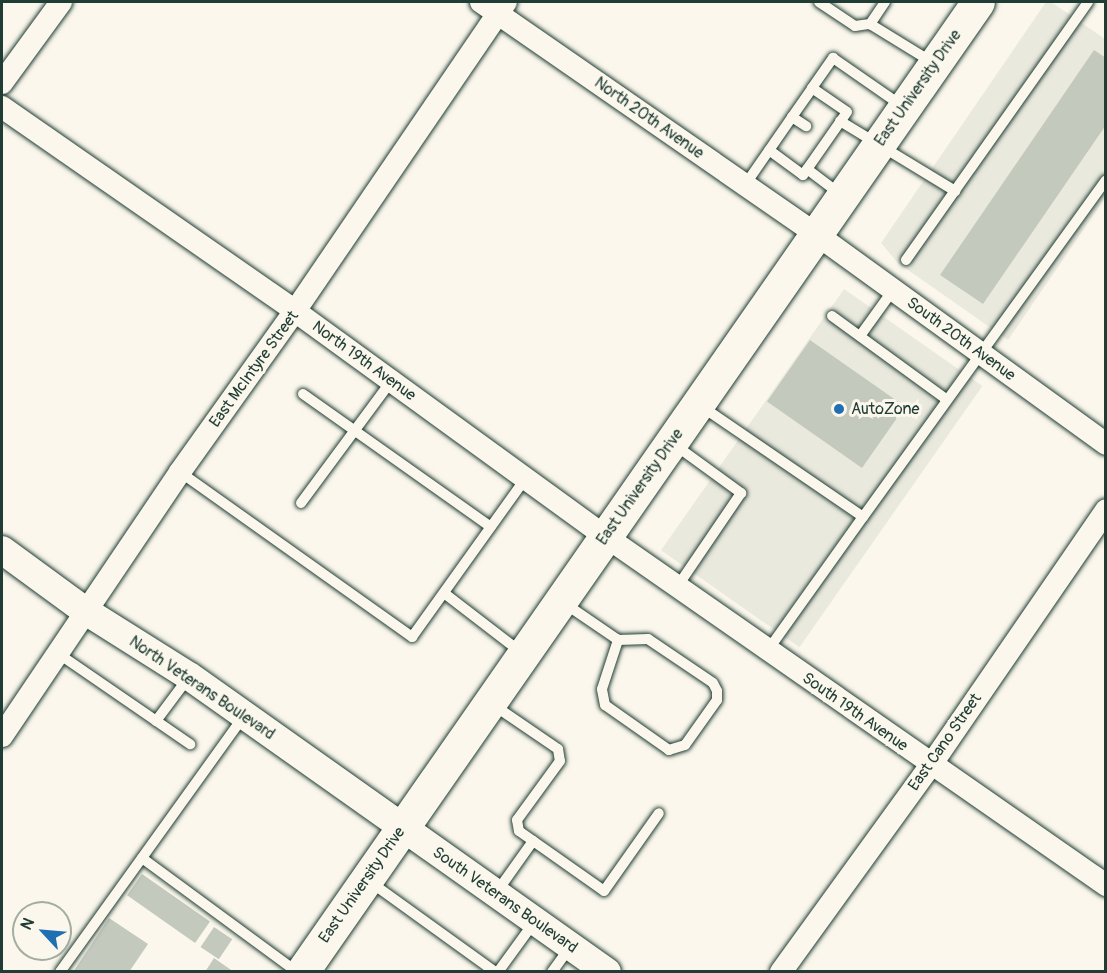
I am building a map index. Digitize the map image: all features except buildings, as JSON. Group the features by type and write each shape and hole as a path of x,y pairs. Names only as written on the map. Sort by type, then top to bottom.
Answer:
{"main road":[{"name":"East University Drive","path":"302,972 978,2"}],"street":[{"path":"2,83 61,2"},
{"name":"North 20th Avenue","path":"495,5 816,234"},
{"name":"East McIntyre Street","path":"2,736 84,610 295,311 495,5"},
{"name":"North 19th Avenue","path":"2,107 392,380 605,536"},
{"name":"South 20th Avenue","path":"816,234 1106,444"},
{"name":"East Cano Street","path":"781,972 931,765 1106,510"},
{"name":"South 19th Avenue","path":"605,536 1106,885"},
{"name":"North Veterans Boulevard","path":"2,550 84,610 189,676 402,828"},
{"name":"South Veterans Boulevard","path":"402,828 607,972"}],"lane":[{"path":"819,2 855,26 870,24 935,64"},
{"path":"870,24 885,2"},
{"path":"906,260 1088,2"},
{"path":"745,185 833,58 905,108"},
{"path":"769,150 803,175 807,170 847,111 812,88"},
{"path":"792,117 806,126"},
{"path":"840,122 955,191"},
{"path":"807,170 843,196"},
{"path":"768,650 945,399 982,354 1106,180"},
{"path":"860,336 893,290"},
{"path":"832,316 945,399"},
{"path":"301,503 392,380"},
{"path":"303,394 491,527"},
{"path":"698,404 863,517"},
{"path":"671,442 741,493 677,587"},
{"path":"180,472 412,637 526,478"},
{"path":"444,593 523,654"},
{"path":"560,601 618,640 648,639 713,683 717,691 717,700 685,745 669,750 605,705 602,689 618,640"},
{"path":"56,652 190,744"},
{"path":"156,721 189,676"},
{"path":"489,703 558,749 560,761 517,820 519,831 604,891 659,813"},
{"path":"60,972 244,715"},
{"path":"496,893 533,841"},
{"path":"142,858 297,972"},
{"path":"367,879 497,972 535,921"},
{"path":"552,972 571,946"}],"shaded area":[{"path":"1046,2 1051,2 1105,39 1105,198 1008,340 898,263 881,243"},
{"path":"844,289 982,386 799,647 661,550"}],"place":[{"name":"AutoZone","path":"839,409"}]}
